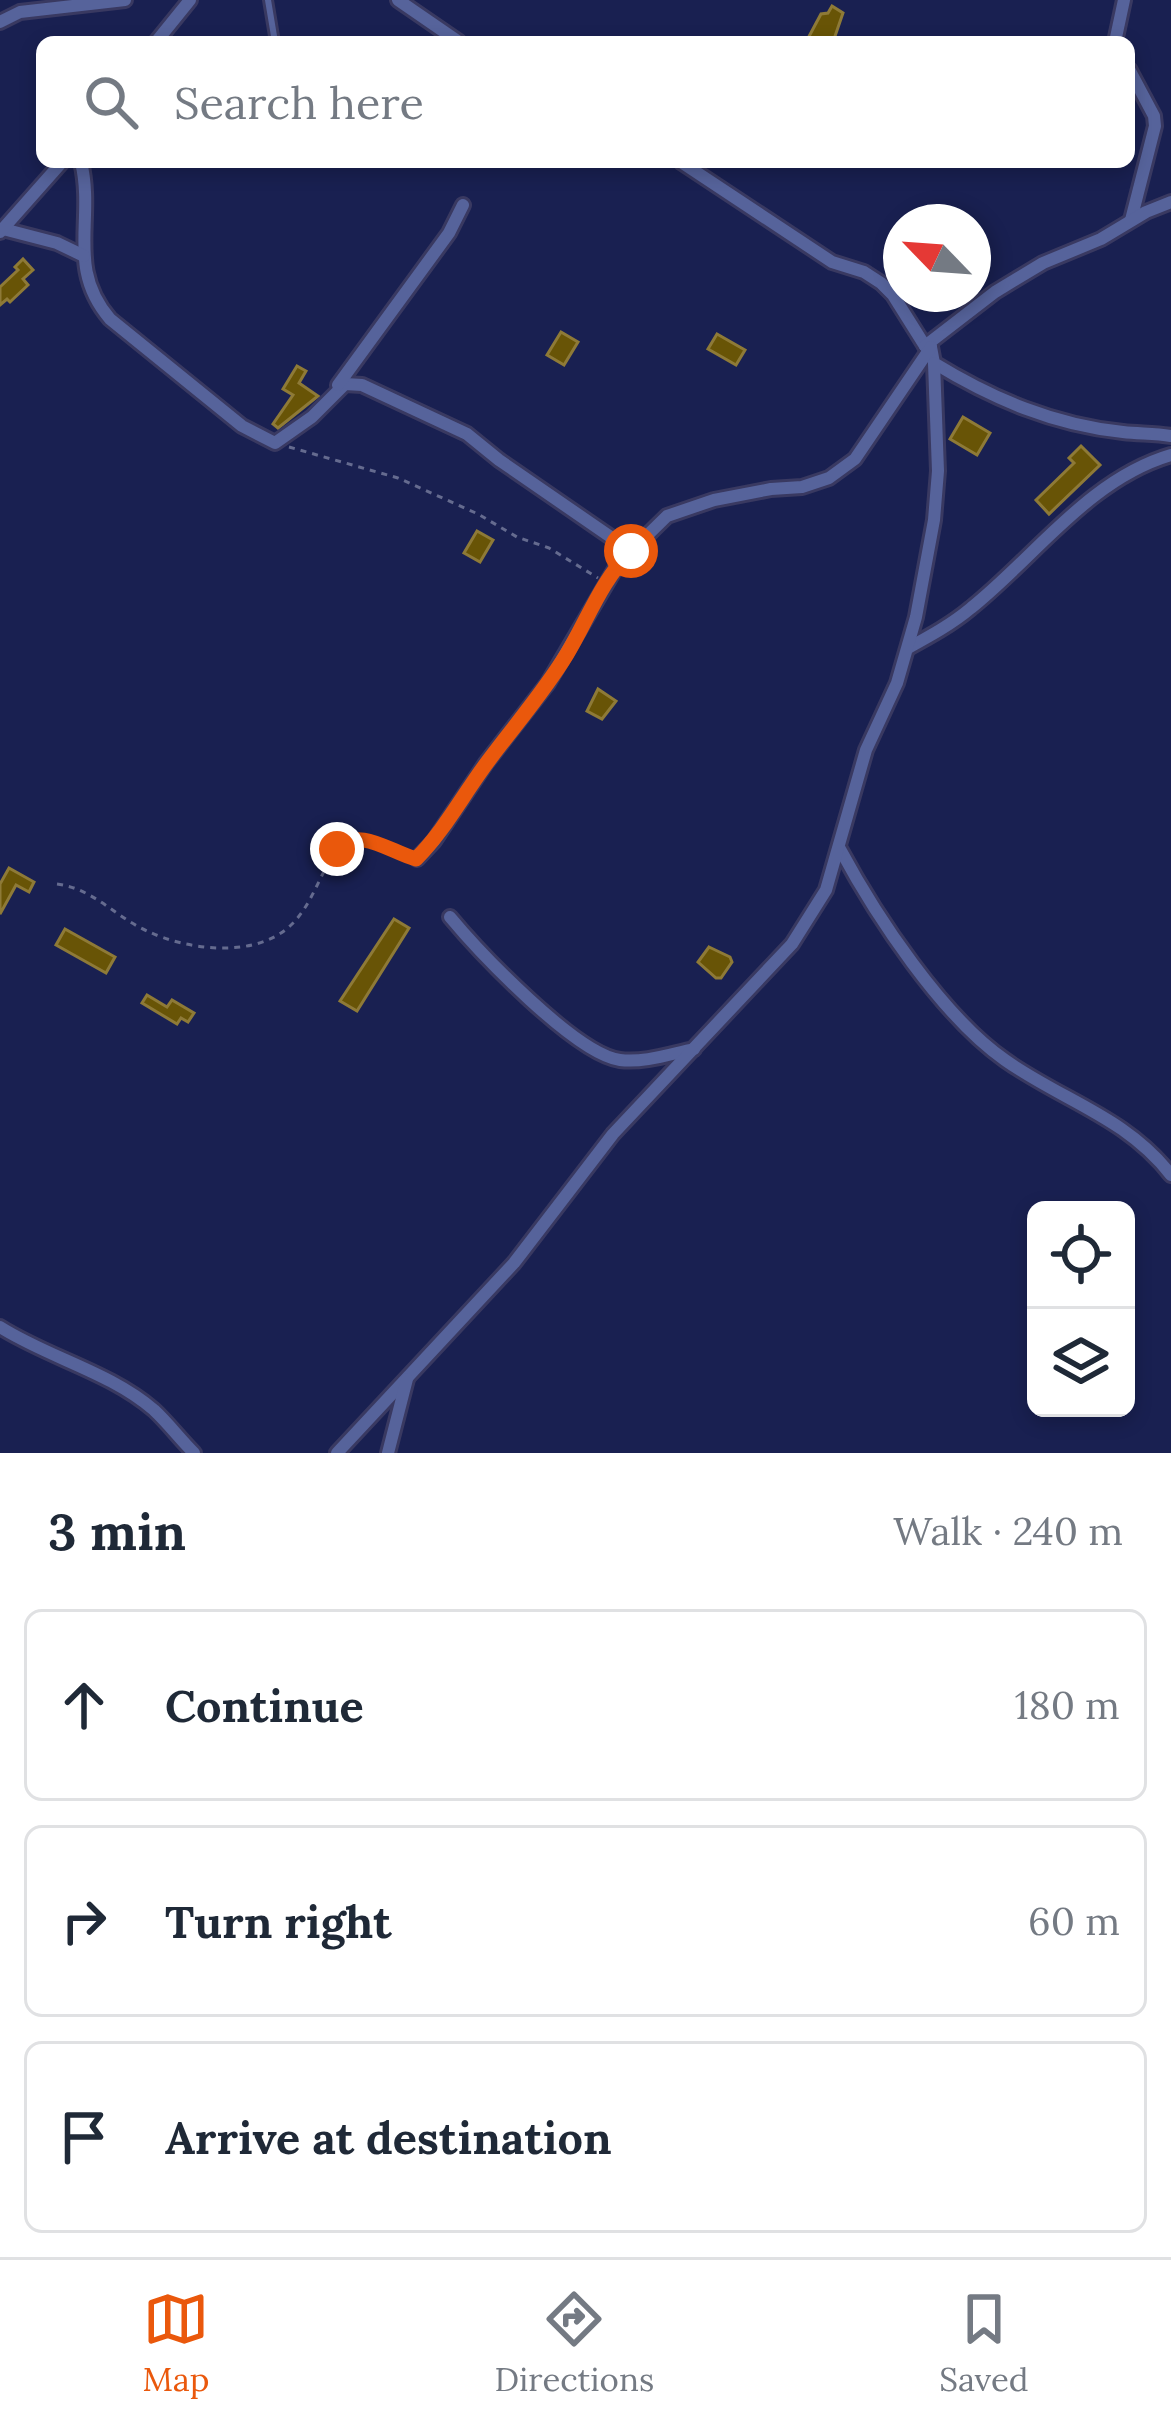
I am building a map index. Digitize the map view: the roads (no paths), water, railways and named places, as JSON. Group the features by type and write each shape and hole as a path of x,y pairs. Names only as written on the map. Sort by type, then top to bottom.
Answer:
{"street":[{"path":"0,22 20,12 125,0"},
{"path":"161,36 190,0"},
{"path":"398,0 450,36"},
{"path":"1116,36 1124,0"},
{"path":"1130,221 1155,126 1135,80"},
{"path":"57,168 2,230 57,243 84,256"},
{"path":"81,168 84,256 94,301 110,320 242,426 275,443 312,417 331,396 463,206"},
{"path":"337,1453 514,1263 591,1160 792,944 826,890 866,751 908,648 934,520 938,471 934,363 928,346 881,284 864,272 832,262 690,168"},
{"path":"416,859 434,841 548,683 605,581 667,516 746,493 802,487 830,478 855,459 928,346 995,292 1043,263 1171,202"},
{"path":"934,363 980,392 1021,408 1121,432 1171,436"},
{"path":"331,396 345,384 362,385 467,434 631,551"},
{"path":"908,648 974,606 1044,538 1120,480 1171,455"},
{"path":"839,849 869,904 969,1028 1000,1057 1037,1081 1126,1128 1171,1175"},
{"path":"450,916 498,968 585,1046 626,1060 695,1048"},
{"path":"0,1327 116,1385 154,1410 194,1453"},
{"path":"388,1453 408,1374"}],"lane":[{"path":"268,0 274,36"}]}
